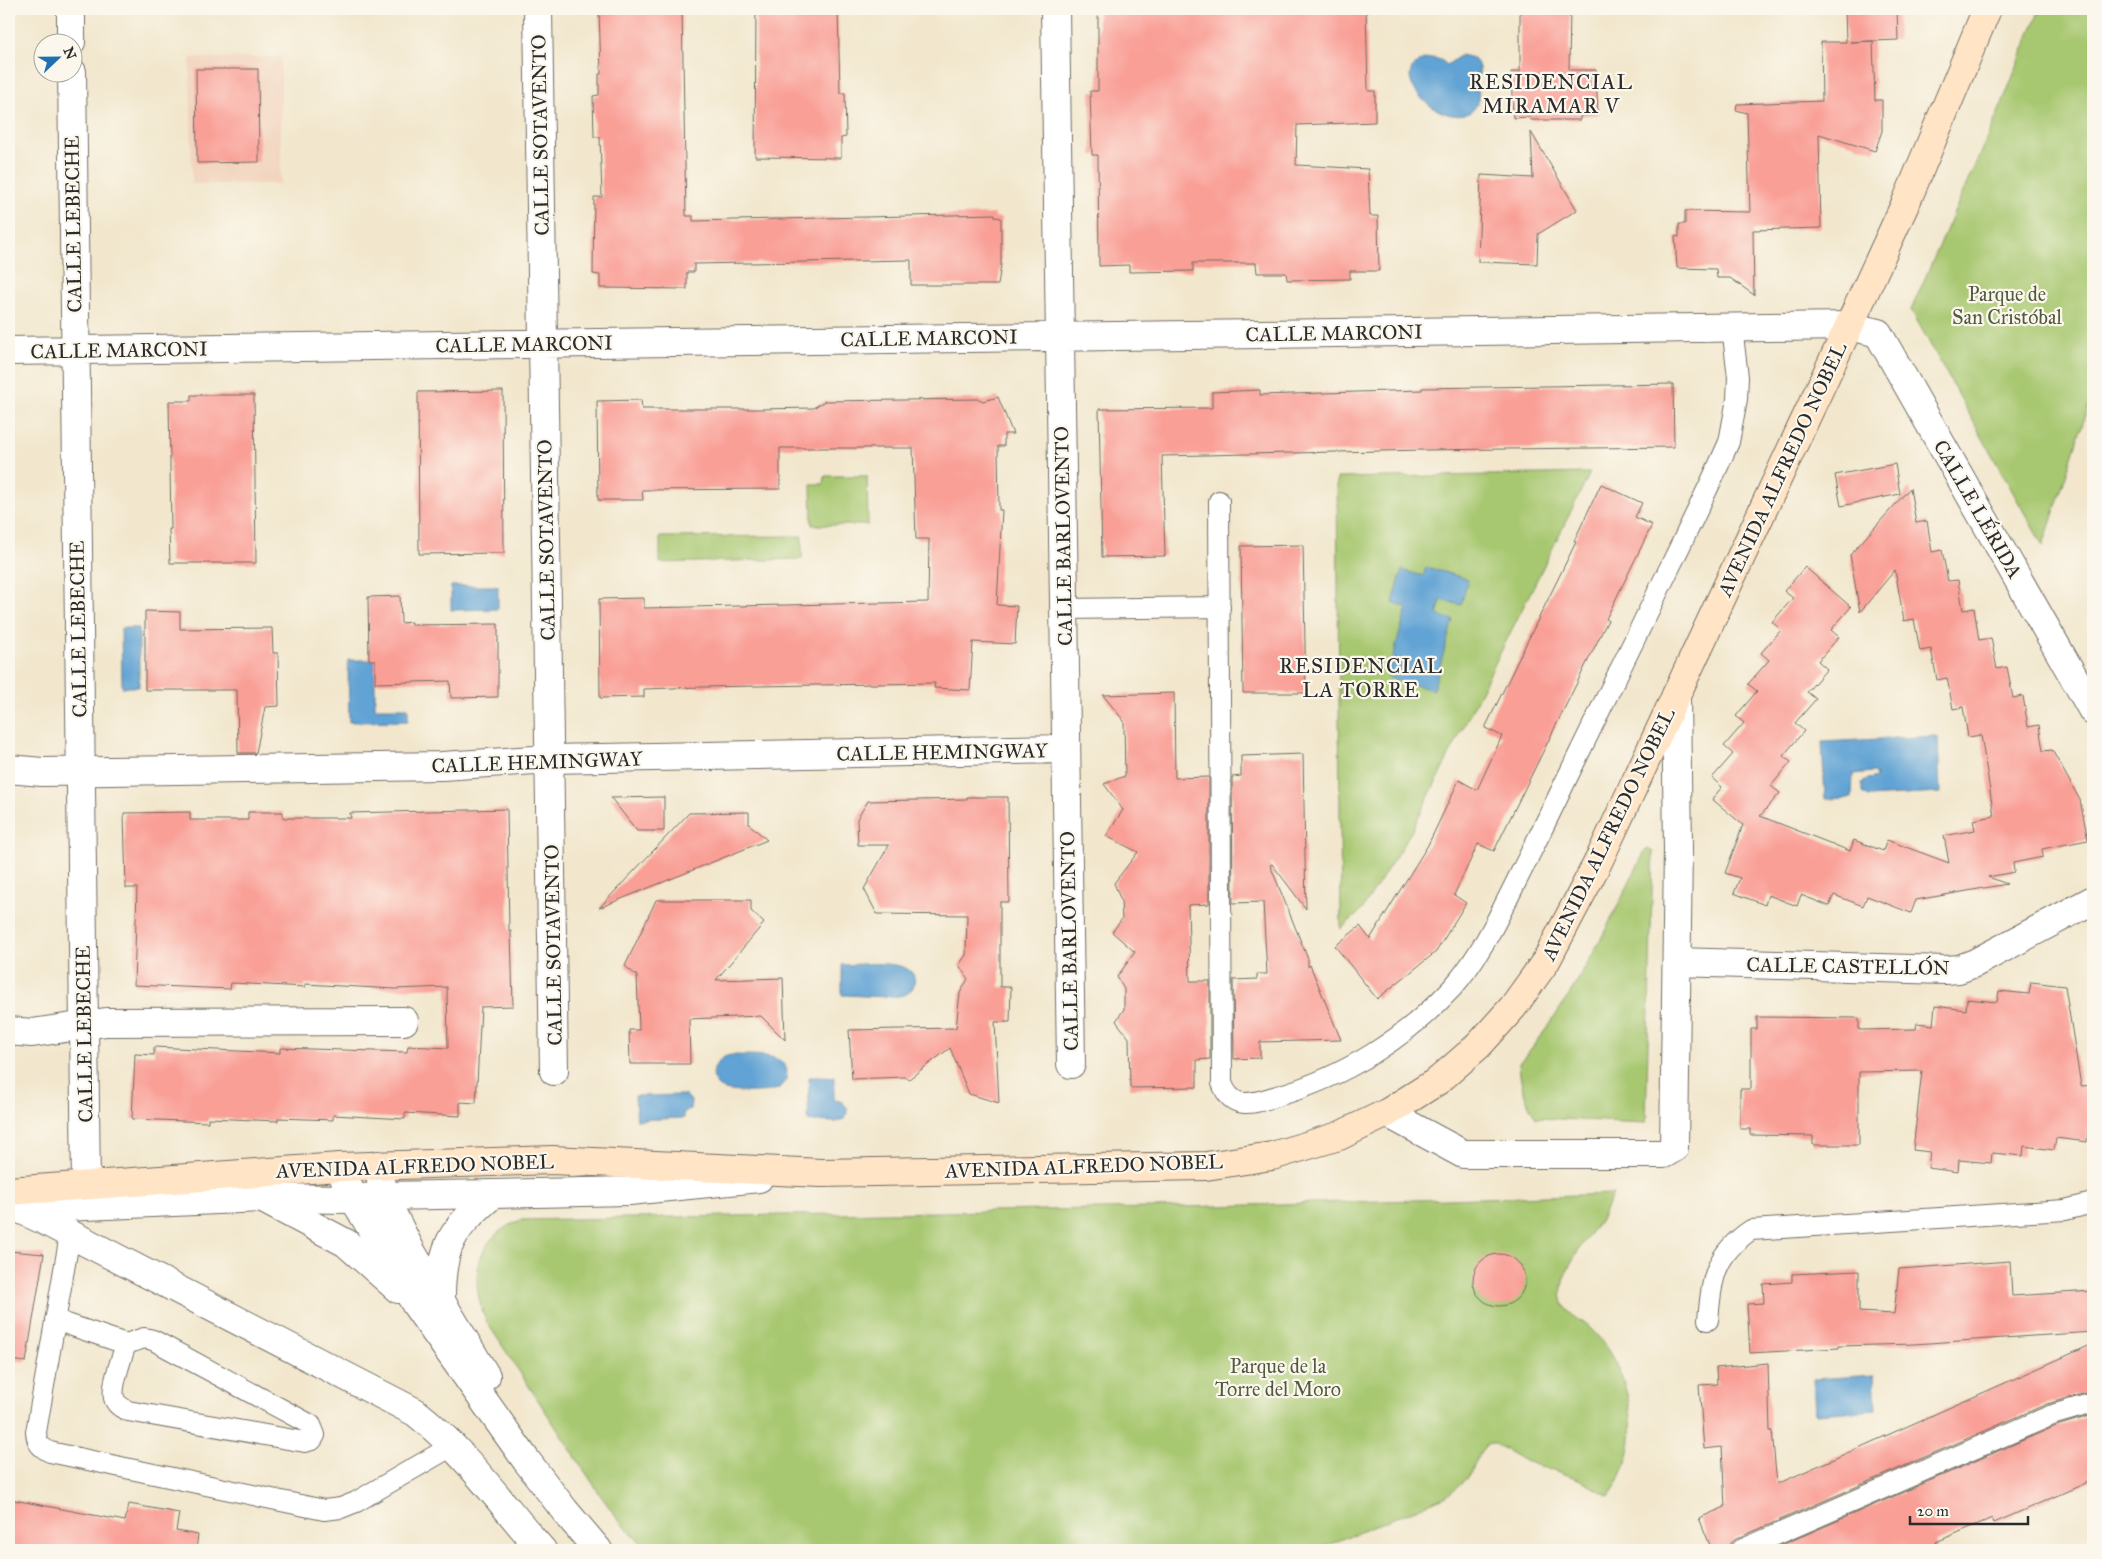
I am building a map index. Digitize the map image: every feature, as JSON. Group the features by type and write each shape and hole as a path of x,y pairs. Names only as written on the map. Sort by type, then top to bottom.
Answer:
{"main road":[{"name":"AVENIDA ALFREDO NOBEL","path":"13,1203 86,1185 378,1165 552,1160 821,1173 1206,1166 1272,1156 1339,1136 1387,1113 1439,1080 1479,1045 1513,1007 1546,961 1598,862 1849,326 1911,190 1987,9"}],"street":[{"path":"71,9 71,32"},
{"name":"CALLE SOTAVENTO","path":"538,9 554,1071"},
{"name":"CALLE BARLOVENTO","path":"1055,9 1071,1064"},
{"name":"CALLE LEBECHE","path":"72,82 86,1185"},
{"name":"CALLE MARCONI","path":"9,352 1849,326"},
{"name":"CALLE LÉRIDA","path":"1849,326 1878,333 2093,711"},
{"path":"1387,1113 1462,1154 1664,1154 1674,1148 1676,1142 1677,962 1676,695"},
{"name":"CALLE HEMINGWAY","path":"9,770 42,772 442,766 550,759 1066,749"},
{"name":"CALLE CASTELLÓN","path":"1677,962 1959,969 1975,963 2093,900"},
{"path":"9,1031 32,1033 106,1022 404,1021"},
{"path":"378,1165 384,1196 411,1251 428,1301"},
{"path":"339,1167 354,1199 428,1301 526,1460 598,1550"},
{"name":"AVENIDA ALFREDO NOBEL","path":"13,1203 261,1198 354,1199 384,1196 629,1191 821,1173"},
{"path":"428,1301 441,1271 445,1252 462,1223 493,1194"},
{"path":"261,1198 346,1243 428,1301"},
{"path":"13,1203 70,1235 415,1412 432,1424 542,1550"}],"lane":[{"path":"1219,501 1222,1083 1226,1094 1234,1102 1246,1103 1281,1095 1314,1084 1346,1070 1376,1052 1404,1033 1430,1010 1476,958 1491,933 1534,846 1729,442 1737,399 1738,377 1732,327"},
{"path":"1064,609 1220,607"},
{"path":"1708,1320 1711,1289 1719,1261 1734,1241 1751,1230 2064,1210 2093,1203"},
{"path":"70,1235 36,1432 37,1441 42,1448 50,1452 315,1509 332,1510 356,1502 452,1446"},
{"path":"55,1320 126,1344 144,1338 154,1340 311,1425 315,1435 312,1440 305,1442 128,1411 120,1407 114,1399 114,1390 126,1344"},
{"path":"1741,1550 2052,1415 2093,1402"}],"shaded area":[{"path":"281,57 281,184 192,184 190,58"}],"green space":[{"name":"Parque de San Cristóbal","path":"2040,9 2093,9 2093,392 2043,546 1911,310 2001,106"},
{"path":"1590,473 1411,832 1362,910 1341,929 1337,478"},
{"path":"825,476 867,476 868,525 812,525 811,484 824,484"},
{"path":"802,536 802,559 660,563 660,537"},
{"path":"1648,849 1653,852 1646,1123 1536,1118 1524,1092 1519,1063 1557,1014 1573,988 1589,961 1645,851"},
{"name":"Parque de la Torre del Moro","path":"1613,1194 1601,1218 1569,1267 1562,1289 1563,1304 1573,1315 1590,1328 1613,1359 1627,1396 1631,1416 1631,1436 1628,1455 1615,1488 1609,1496 1583,1482 1525,1461 1496,1444 1490,1444 1485,1446 1472,1470 1461,1484 1447,1496 1316,1550 649,1550 621,1523 603,1499 486,1321 478,1290 477,1276 485,1249 493,1237 521,1220 1151,1208"}],"water":[{"path":"1461,55 1473,58 1478,64 1479,74 1473,83 1478,91 1479,98 1477,104 1468,113 1456,116 1442,112 1418,94 1411,82 1411,71 1419,62 1427,59 1438,59 1447,65"},
{"path":"1426,567 1468,579 1461,605 1441,600 1437,615 1453,620 1433,690 1387,677 1407,608 1393,603 1402,570 1423,576"},
{"path":"451,586 498,586 498,609 451,610"},
{"path":"121,628 139,628 139,687 122,687"},
{"path":"348,660 375,660 375,708 408,708 408,721 349,722"},
{"path":"1938,737 1940,793 1868,797 1862,793 1862,784 1865,780 1876,777 1873,772 1853,774 1852,798 1825,799 1822,742"},
{"path":"886,964 908,969 914,975 913,988 904,995 898,996 842,995 842,965"},
{"path":"732,1055 771,1057 779,1060 785,1065 787,1073 784,1084 775,1090 763,1092 740,1092 722,1089 714,1080 714,1069 721,1059"},
{"path":"809,1077 834,1077 834,1100 841,1101 847,1107 848,1114 844,1119 836,1122 808,1121"},
{"path":"686,1095 691,1101 690,1109 683,1113 684,1118 637,1120 635,1096"},
{"path":"1874,1375 1876,1410 1815,1414 1813,1379"}],"building":[{"path":"599,9 682,9 686,216 693,216 693,221 995,214 995,217 1001,218 1001,265 998,285 911,285 911,260 694,264 694,272 687,272 687,289 600,288 600,275 593,274 594,197 602,197 600,137 594,137 593,96 599,95 599,74 601,74"},
{"path":"756,9 838,9 840,93 845,93 846,137 841,138 841,158 755,157"},
{"path":"1098,9 1366,9 1368,91 1375,91 1375,122 1297,125 1296,165 1368,169 1370,216 1378,216 1379,271 1350,271 1350,279 1287,280 1286,273 1257,273 1256,263 1193,263 1193,271 1129,272 1129,265 1099,266 1098,155 1092,155 1090,91 1098,91"},
{"path":"1520,9 1570,9 1569,70 1596,70 1598,115 1580,116 1580,120 1531,120 1530,117 1513,118 1511,72 1520,72"},
{"path":"1845,9 1897,9 1898,40 1873,41 1875,100 1882,100 1882,131 1875,151 1819,134 1821,228 1753,230 1754,295 1730,278 1717,278 1716,269 1677,268 1675,236 1679,237 1679,224 1685,224 1685,211 1750,212 1747,113 1736,110 1737,104 1822,101 1821,42 1846,42"},
{"path":"196,69 258,69 259,162 197,163"},
{"path":"1531,132 1577,210 1538,234 1537,264 1478,262 1481,175 1533,178"},
{"path":"1673,384 1674,447 1162,456 1165,556 1102,557 1099,409 1212,408 1212,392 1260,390 1260,395 1422,390 1422,388"},
{"path":"503,391 504,553 419,554 418,392"},
{"path":"191,395 254,395 256,563 170,563 169,401 191,401"},
{"path":"998,397 1013,434 1004,434 1004,446 998,446 999,510 1002,510 997,605 1017,606 1015,644 973,642 970,690 934,688 935,683 701,687 644,689 644,697 600,698 599,599 644,598 644,608 928,602 929,539 916,539 913,448 780,448 780,489 642,490 643,500 598,500 597,401 641,400 642,409 758,409 813,408 825,401 979,399 983,401"},
{"path":"1895,464 1900,494 1841,506 1835,475"},
{"path":"1601,484 1642,503 1635,517 1652,525 1606,619 1608,620 1494,851 1478,844 1454,895 1466,903 1436,952 1377,999 1335,946 1360,926 1370,939 1428,845 1459,780 1477,790 1502,736 1485,728 1576,542 1574,541"},
{"path":"1910,488 1916,523 1927,521 1932,552 1942,550 1948,581 1958,580 1963,610 1974,608 1979,640 1991,638 1997,669 2007,667 2013,698 2023,696 2028,727 2039,725 2043,751 2052,750 2080,800 2088,840 2042,849 2043,857 2013,863 2014,872 1988,877 2007,884 1916,900 1911,913 1867,896 1863,906 1834,895 1829,906 1801,895 1797,906 1768,895 1765,905 1734,893 1740,878 1725,873 1743,825 1712,799 1722,787 1712,778 1733,754 1724,746 1744,723 1736,716 1757,691 1748,684 1769,660 1761,653 1781,630 1772,622 1793,598 1784,591 1805,567 1851,607 1831,630 1839,637 1818,661 1827,669 1807,692 1816,699 1795,723 1804,731 1783,756 1791,762 1771,786 1780,793 1760,816 1850,851 1854,840 1883,851 1887,840 1949,863 1944,836 1975,830 1973,820 1994,816 1981,735 1968,737 1963,707 1953,709 1947,678 1937,680 1931,649 1920,651 1914,619 1904,621 1895,570 1860,612 1850,555"},
{"path":"1303,545 1306,693 1243,693 1241,546"},
{"path":"400,596 401,623 411,622 411,625 498,624 498,697 451,698 450,681 375,683 375,660 369,660 368,597"},
{"path":"145,611 180,612 180,629 272,628 273,653 278,653 279,706 265,707 256,753 238,753 237,690 145,690"},
{"path":"1174,693 1175,778 1209,777 1209,904 1188,905 1190,981 1210,981 1210,1059 1197,1060 1197,1087 1130,1088 1129,1038 1116,1021 1124,1009 1124,989 1117,977 1135,952 1112,932 1122,919 1121,901 1114,883 1138,852 1106,836 1123,810 1104,784 1125,776 1124,721 1103,695"},
{"path":"1303,754 1306,909 1272,864 1270,865 1308,959 1308,967 1310,965 1341,1040 1260,1042 1260,1058 1234,1059 1233,980 1257,979 1257,974 1267,974 1263,902 1233,903 1232,777 1241,776 1241,756"},
{"path":"664,797 664,831 637,831 611,798"},
{"path":"967,797 1008,797 1009,902 1000,902 1000,987 1011,987 1010,1022 995,1022 999,1103 969,1094 950,1048 909,1079 904,1077 852,1079 849,1030 956,1028 960,993 968,979 959,965 966,955 967,915 877,914 864,889 889,845 858,845 857,819 868,801 967,799"},
{"path":"507,809 509,931 511,931 513,1006 481,1007 476,1103 460,1102 460,1116 405,1113 405,1119 333,1115 333,1120 278,1118 278,1121 208,1118 208,1122 132,1119 135,1054 154,1055 154,1047 280,1053 280,1048 407,1052 408,1046 448,1048 447,987 395,989 305,984 305,987 231,983 230,989 134,985 137,888 126,888 124,813 190,812 190,820 248,820 248,812 283,812 283,818 351,818 350,813"},
{"path":"749,812 749,824 767,840 599,908 689,813"},
{"path":"656,900 751,900 751,911 764,923 716,980 783,978 785,1040 761,1016 689,1019 690,1064 630,1064 629,1030 639,1030 637,976 625,966"},
{"path":"2031,982 2065,986 2081,1086 2093,1085 2093,1131 2088,1130 2087,1142 2056,1138 2054,1150 2024,1146 2023,1156 1992,1153 1991,1163 1959,1160 1958,1172 1928,1168 1930,1152 1913,1150 1922,1071 1859,1072 1859,1145 1813,1145 1813,1136 1750,1135 1750,1129 1740,1129 1740,1089 1751,1089 1751,1029 1757,1029 1757,1017 1859,1018 1859,1030 1916,1029 1917,1023 1933,1025 1935,1006 1966,1010 1967,999 1997,1002 1999,991 2029,994"},
{"path":"9,1251 44,1254 26,1362 9,1360"},
{"path":"1494,1254 1504,1254 1518,1261 1525,1275 1525,1285 1518,1299 1504,1306 1494,1306 1484,1302 1477,1295 1473,1285 1473,1275 1477,1265 1484,1258"},
{"path":"2010,1261 2012,1296 2093,1291 2093,1332 1914,1344 1839,1346 1839,1348 1750,1353 1747,1304 1764,1303 1763,1284 1792,1282 1792,1274 1859,1271 1859,1312 1894,1314 1899,1269"},
{"path":"2093,1344 2093,1391 2047,1404 1736,1539 1731,1543 1729,1550 1712,1550 1699,1518 1725,1507 1722,1447 1704,1449 1699,1385 1717,1384 1716,1368 1768,1363 1770,1431 1772,1431 1777,1484"},
{"path":"2093,1415 2093,1480 1994,1523 1992,1518 1936,1542 1939,1550 1770,1550 2056,1426"},
{"path":"9,1499 125,1521 129,1504 179,1513 176,1531 198,1535 196,1550 9,1550"}],"district":[{"name":"RESIDENCIAL MIRAMAR V","path":"1551,94"},
{"name":"RESIDENCIAL LA TORRE","path":"1361,678"}]}
